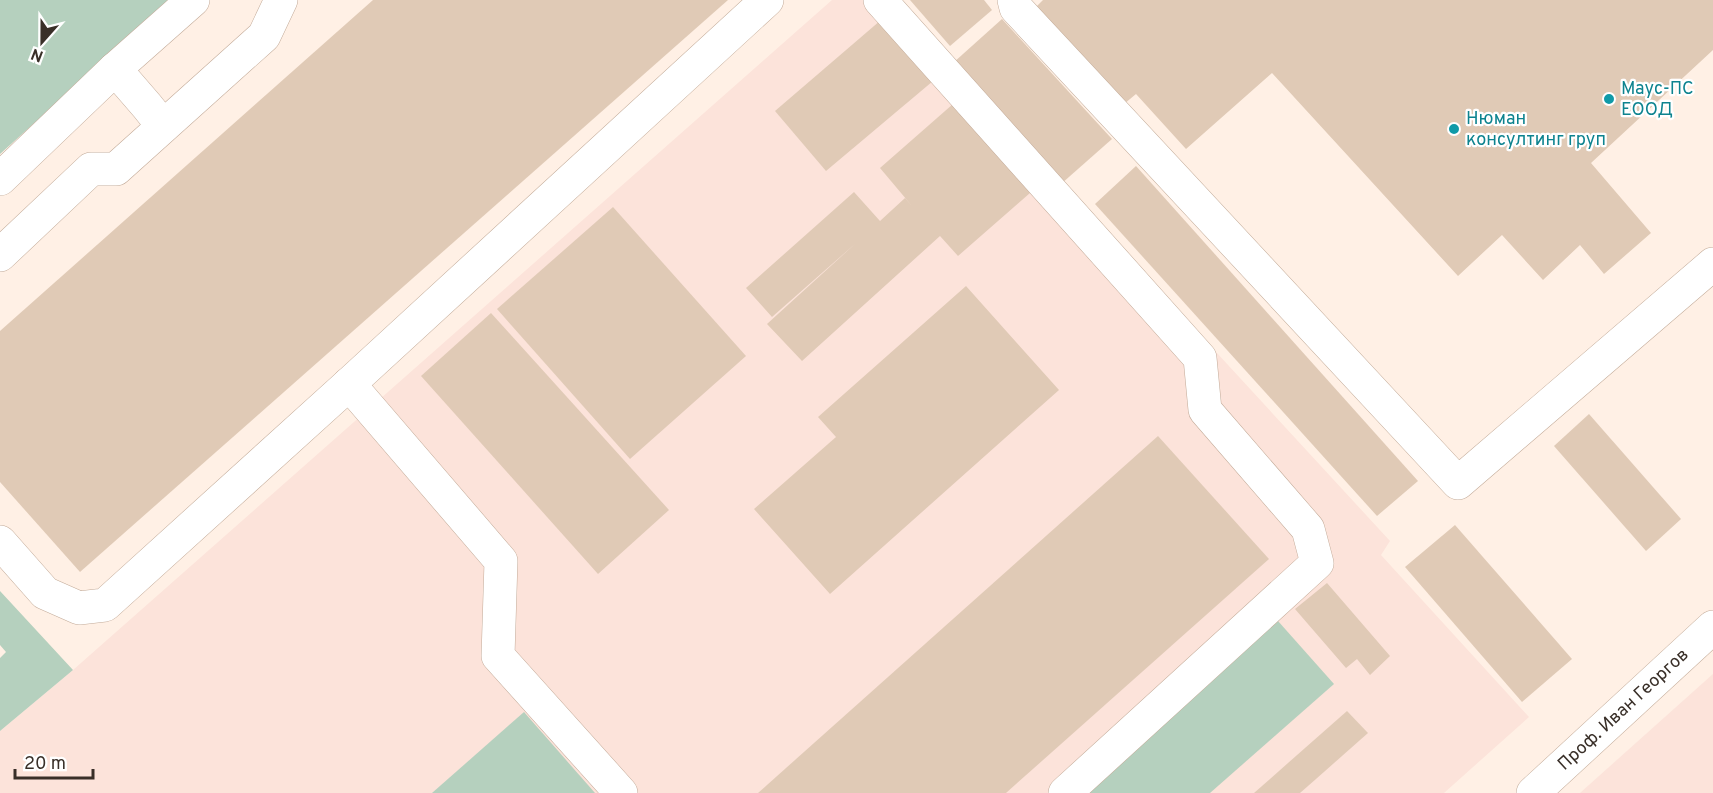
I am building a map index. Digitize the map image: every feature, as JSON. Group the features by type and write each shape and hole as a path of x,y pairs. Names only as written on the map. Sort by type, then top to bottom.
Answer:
{"street":[{"path":"0,179 115,69 193,0"},
{"path":"0,255 91,170 116,169 264,36 281,0"},
{"path":"0,542 45,593 79,608 105,606 767,0"},
{"path":"880,0 1200,358 1205,410 1308,529 1317,563 1065,793"},
{"path":"1014,0 1016,8 1024,17 1458,483 1713,264"},
{"path":"115,69 163,126"},
{"path":"349,384 501,561 498,656 621,793"},
{"name":"Проф. Иван Георгов","path":"1533,793 1708,640"}],"shaded area":[{"path":"832,0 892,0 1390,541 1381,555 1529,717 1444,793 0,793 0,731 73,670"},
{"path":"1713,674 1713,793 1580,793"}],"green space":[{"path":"0,0 171,0 0,154"},
{"path":"0,591 73,670 0,731 0,658 6,652 0,645"},
{"path":"1278,621 1334,684 1210,793 1083,793"},
{"path":"524,712 595,793 432,793"}],"building":[{"path":"373,0 728,0 80,572 0,482 0,331"},
{"path":"910,0 984,0 992,10 950,46"},
{"name":"Нюман консултинг груп","path":"1043,0 1713,0 1713,50 1591,163 1651,233 1604,274 1580,245 1543,280 1502,235 1458,276 1272,73 1186,149 1136,94 1118,109 1035,8"},
{"path":"1002,19 1112,139 1061,184 953,63"},
{"path":"881,20 933,81 826,171 775,111"},
{"path":"953,104 1030,193 958,256 940,236 802,361 767,324 856,243 772,317 746,288 854,192 880,221 905,198 912,206 880,168"},
{"path":"1136,166 1418,481 1377,516 1095,204"},
{"path":"613,207 746,356 630,459 497,309"},
{"path":"966,286 1059,390 830,594 754,509 836,437 818,417"},
{"path":"491,313 669,510 598,574 421,376"},
{"path":"1589,414 1681,519 1646,551 1554,446"},
{"path":"1158,436 1269,559 1006,793 758,793"},
{"path":"1455,525 1572,659 1522,702 1405,567"},
{"path":"1327,583 1390,656 1370,675 1357,659 1346,668 1295,609"},
{"path":"1347,711 1368,733 1316,779 1300,793 1254,793"}],"place":[{"name":"Маус-ПС ЕООД","path":"1609,99"},
{"name":"Нюман консултинг груп","path":"1454,129"}]}
